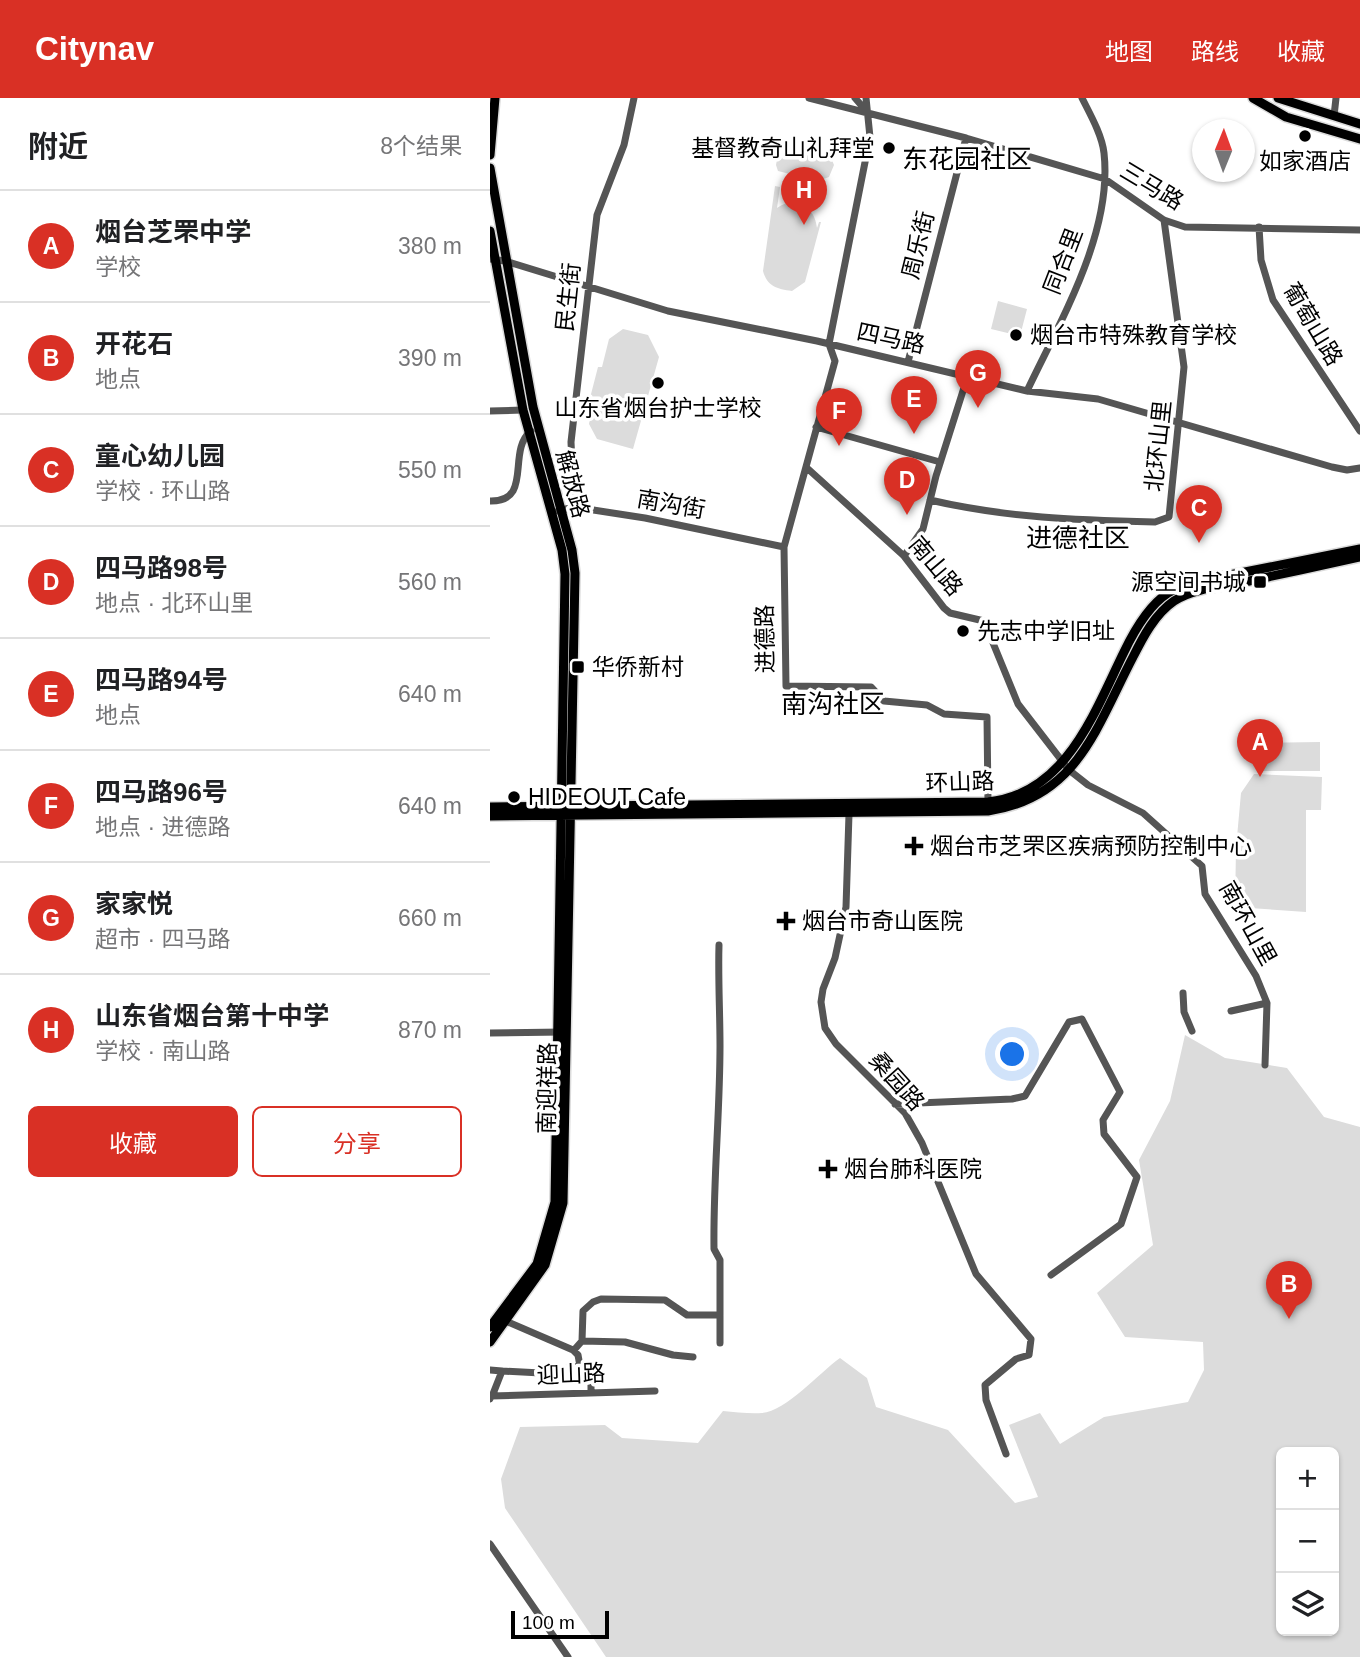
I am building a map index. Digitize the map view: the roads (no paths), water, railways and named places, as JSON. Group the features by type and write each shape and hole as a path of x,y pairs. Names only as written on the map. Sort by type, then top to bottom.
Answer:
{"main road":[{"path":"490,155 495,98"},
{"path":"1253,98 1286,117 1360,139"},
{"path":"1278,98 1360,124"},
{"name":"解放路","path":"490,168 505,261 556,512 565,574 567,810"},
{"name":"解放路","path":"490,231 492,259 528,432 556,512"},
{"name":"环山路","path":"490,816 567,810 988,802 1023,793 1066,766 1130,640 1153,606 1167,594 1200,581 1360,549"},
{"name":"环山路","path":"490,807 849,814 1000,810 1044,793 1089,743 1149,628 1172,602 1203,591 1360,557"},
{"name":"南迎祥路","path":"490,1342 501,1319 537,1264 549,1232 556,1185 564,1032 567,810"},
{"name":"南迎祥路","path":"490,1327 501,1319"}],"street":[{"name":"民生街","path":"574,507 571,442 597,215 624,145 634,98"},
{"name":"三马路","path":"809,98 966,138 1105,179 1164,220 1185,226 1360,230"},
{"path":"855,98 869,114"},
{"path":"829,344 870,137 866,98"},
{"name":"同合里","path":"1027,391 1076,286 1101,214 1105,179 1104,151 1082,98"},
{"path":"1334,116 1336,98"},
{"name":"周乐街","path":"908,362 966,138"},
{"name":"北环山里","path":"930,500 980,512 1034,519 1162,522 1171,514 1177,420 1184,367 1164,220"},
{"name":"葡萄山路","path":"1259,227 1261,260 1273,300 1360,431"},
{"name":"四马路","path":"492,259 668,311 829,344 1027,391 1098,398 1332,467 1347,470 1360,468"},
{"name":"进德路","path":"829,344 835,361 784,547 786,686 871,687 884,701 928,705 944,714 987,717 988,802"},
{"path":"904,556 923,529 940,462 968,375"},
{"path":"490,411 523,410"},
{"path":"816,428 940,462"},
{"path":"490,501 506,500 513,495 528,432 538,429"},
{"name":"南山路","path":"807,468 868,520 904,556 943,608 950,613 980,619 988,625 1018,705 1066,766"},
{"name":"南沟街","path":"556,512 574,507 696,527 784,547"},
{"name":"南环山里","path":"1066,766 1088,785 1143,813 1202,866 1205,894 1256,976 1267,1003"},
{"name":"桑园路","path":"849,814 846,907 835,958 823,989 822,1017 825,1028 836,1044 905,1113 922,1143 976,1273 1031,1339 1029,1355 1016,1359 985,1385 986,1400 1006,1454"},
{"path":"719,944 717,1015 720,1044 713,1181 714,1249 720,1260 720,1343"},
{"path":"1183,993 1184,1012 1192,1031"},
{"path":"1231,1012 1267,1003 1265,1065"},
{"path":"895,1104 1012,1099 1025,1096 1069,1022 1082,1019 1120,1092 1103,1120 1104,1134 1137,1177 1121,1224 1051,1275"},
{"path":"490,1033 564,1032"},
{"path":"574,1350 582,1341 583,1311 593,1301 601,1299 665,1300 687,1315 720,1315"},
{"path":"501,1319 574,1350 580,1366"},
{"path":"582,1341 625,1342 673,1356 693,1356"},
{"path":"490,1370 541,1373 580,1366 591,1379 591,1393"},
{"path":"491,1396 502,1371"},
{"name":"迎山路","path":"491,1396 655,1391"},
{"path":"490,1544 568,1657"}],"place":[{"name":"如家酒店","path":"1305,136"},
{"name":"基督教奇山礼拜堂","path":"889,148"},
{"name":"山东省烟台第十中学","path":"804,225"},
{"name":"烟台市特殊教育学校","path":"1016,335"},
{"name":"山东省烟台护士学校","path":"658,383"},
{"name":"家家悦","path":"978,408"},
{"name":"四马路94号","path":"914,434"},
{"name":"四马路96号","path":"839,446"},
{"name":"四马路98号","path":"907,515"},
{"name":"童心幼儿园","path":"1199,543"},
{"name":"源空间书城","path":"1260,582"},
{"name":"先志中学旧址","path":"963,631"},
{"name":"华侨新村","path":"578,667"},
{"name":"烟台芝罘中学","path":"1260,777"},
{"name":"HIDEOUT Cafe","path":"514,797"},
{"name":"烟台市芝罘区疾病预防控制中心","path":"914,846"},
{"name":"烟台市奇山医院","path":"786,921"},
{"name":"烟台肺科医院","path":"828,1169"},
{"name":"开花石","path":"1289,1319"}],"district":[{"name":"东花园社区","path":"967,159"},
{"name":"进德社区","path":"1078,538"},
{"name":"南沟社区","path":"833,704"}]}
